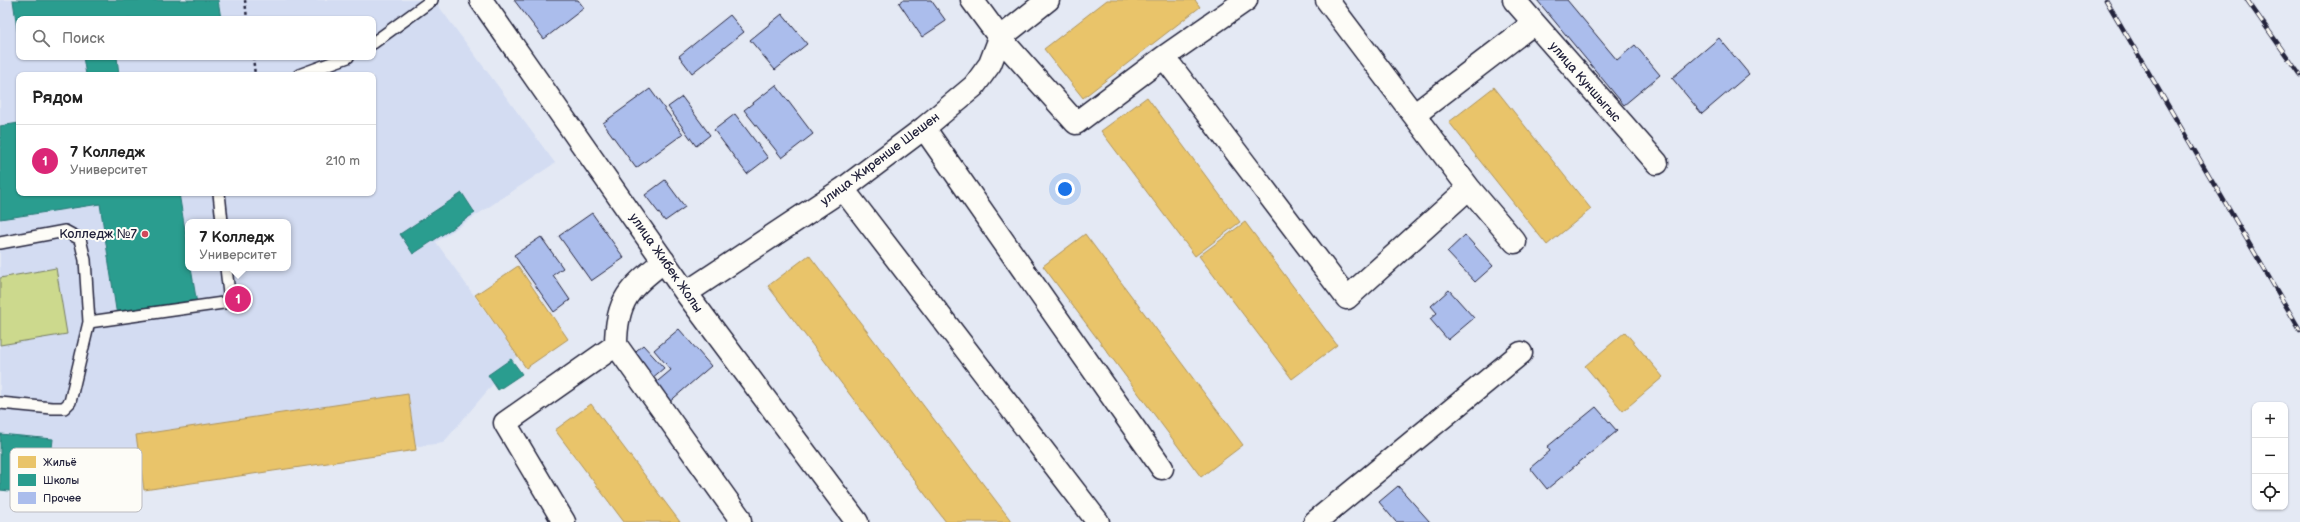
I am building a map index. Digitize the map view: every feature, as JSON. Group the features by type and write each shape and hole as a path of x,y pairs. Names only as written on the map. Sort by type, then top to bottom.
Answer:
{"street":[{"name":"улица Жибек Жолы","path":"481,0 686,293 857,522"},
{"path":"972,0 1000,38 1076,123 1164,57 1246,0"},
{"path":"1000,38 1048,0"},
{"path":"1327,0 1469,188 1515,242"},
{"name":"улица Куншыгыс","path":"1514,0 1657,163"},
{"path":"1414,115 1534,23"},
{"name":"улица Жиренше Шешен","path":"686,293 843,189 924,128 974,86 990,64 1000,38"},
{"path":"1164,57 1347,298 1469,188"},
{"path":"924,128 1162,468"},
{"path":"843,189 1098,522"},
{"path":"664,261 634,284 622,304 616,327 616,345 739,517 740,522"},
{"path":"564,522 505,423 616,345"},
{"path":"1315,522 1521,353"}],"lane":[{"path":"376,41 432,0"},
{"path":"307,72 340,60"},
{"path":"219,196 222,219"},
{"path":"0,243 65,231 80,239 85,260 89,322 70,402 64,408 0,403"},
{"path":"89,322 230,302 226,271"}],"path":[{"path":"245,0 247,16"},
{"path":"253,60 255,72"}],"shaded area":[{"path":"0,0 434,0 555,163 436,242 517,356 443,443 163,479 156,458 142,458 142,448 10,448 10,489 0,487"}],"green space":[{"path":"56,268 67,334 0,345 0,278"}],"building: Жильё":[{"path":"1107,0 1195,0 1200,7 1083,98 1044,49"},
{"path":"1494,87 1591,209 1547,245 1449,122"},
{"path":"1147,97 1240,222 1195,256 1101,131"},
{"path":"1245,222 1337,345 1292,379 1199,256"},
{"path":"1085,234 1243,445 1201,477 1043,266"},
{"path":"809,255 1012,522 946,522 768,286"},
{"path":"518,266 568,339 526,368 475,295"},
{"path":"1625,332 1663,377 1623,411 1585,366"},
{"path":"408,394 416,450 144,490 142,476 142,448 138,448 136,435"},
{"path":"591,404 680,522 624,522 555,430"}],"building: Школы":[{"path":"13,0 218,0 221,16 16,16 16,22"},
{"path":"84,60 117,60 119,72 86,72"},
{"name":"Колледж №7","path":"16,123 16,196 179,196 185,230 185,271 192,271 197,304 117,316 100,204 0,219 0,126"},
{"path":"462,193 475,213 413,254 400,234"},
{"path":"511,359 522,374 498,390 488,375"},
{"path":"0,434 53,439 52,448 10,448 10,491 0,490"}],"building: Прочее":[{"path":"514,0 578,0 584,8 544,39"},
{"path":"903,0 931,0 946,21 922,37 899,3"},
{"path":"1537,0 1567,0 1617,60 1635,45 1660,75 1624,105"},
{"path":"782,14 807,44 775,70 750,40"},
{"path":"730,15 744,32 692,73 679,56"},
{"path":"1719,38 1749,74 1702,114 1672,78"},
{"path":"776,85 813,134 782,158 744,110"},
{"path":"650,89 683,134 636,168 603,123"},
{"path":"682,97 710,135 696,146 668,107"},
{"path":"735,114 768,158 747,174 714,130"},
{"path":"665,180 685,207 665,221 645,195"},
{"path":"592,213 624,258 591,281 559,236"},
{"path":"1465,235 1493,266 1475,282 1447,252"},
{"path":"541,237 563,268 553,275 570,300 554,312 514,255"},
{"path":"1449,290 1474,318 1448,340 1430,319 1437,313 1431,306"},
{"path":"679,329 711,366 667,404 652,386 671,370 654,350"},
{"path":"643,345 664,368 651,379 630,356"},
{"path":"1596,407 1617,431 1547,489 1530,468 1550,451 1547,447"},
{"path":"1398,486 1430,522 1396,522 1379,502"}],"railway":[{"path":"2106,0 2300,330"},
{"path":"2247,0 2300,75"}],"place":[{"name":"Колледж №7","path":"145,234"},
{"name":"7 Колледж","path":"238,299"}]}
